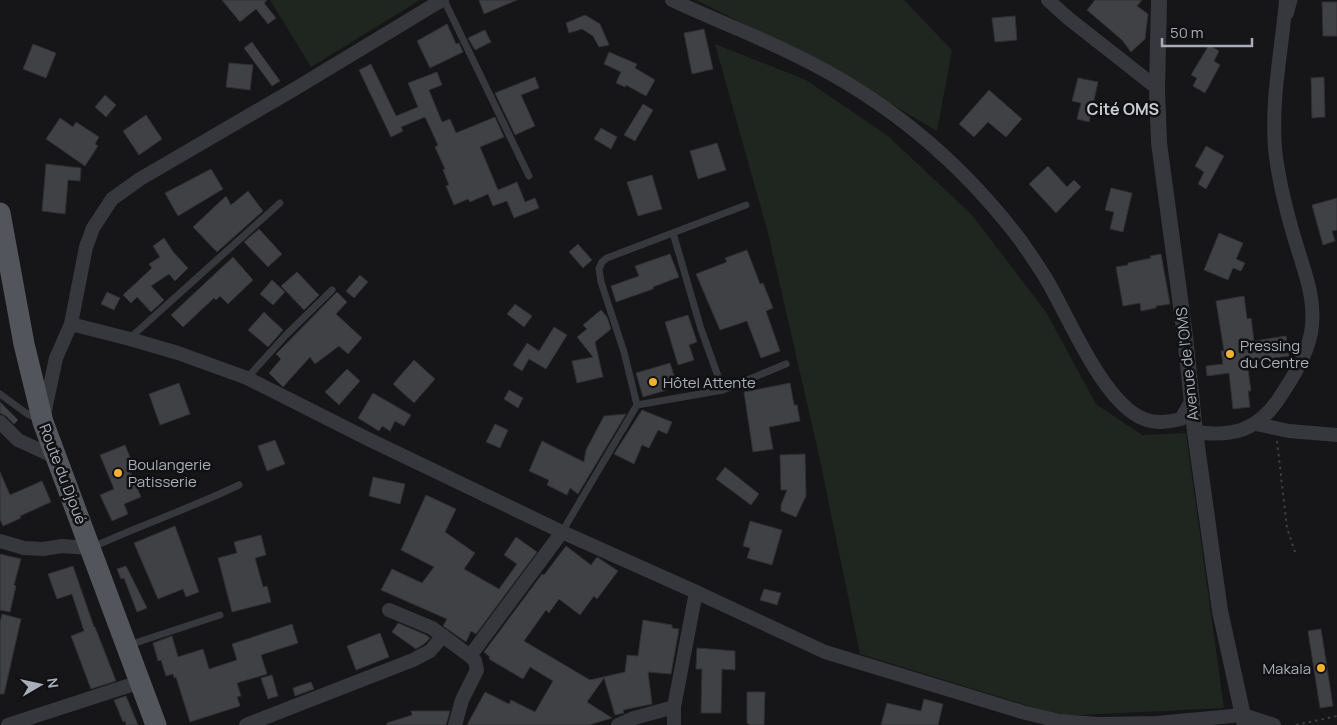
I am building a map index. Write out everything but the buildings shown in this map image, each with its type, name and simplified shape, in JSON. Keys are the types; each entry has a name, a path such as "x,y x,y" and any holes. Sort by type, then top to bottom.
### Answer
{"main road":[{"name":"Route du Djoué","path":"0,214 24,344 43,422 156,725"}],"street":[{"path":"43,422 56,358 71,324 86,247 93,228 112,199 140,179 298,88 443,0"},
{"path":"672,0 799,57 843,80 873,98 901,119 956,167 1021,241 1048,282 1074,332 1104,381 1116,399 1129,410 1144,419 1162,423 1180,419 1192,400"},
{"path":"1048,0 1157,88"},
{"name":"Avenue de l'OMS","path":"1159,0 1157,88 1159,143 1185,336 1195,432 1220,611 1244,720"},
{"path":"1195,432 1214,435 1230,434 1245,430 1256,424 1277,402 1288,385 1304,358 1311,332 1312,305 1308,280 1279,182 1275,146 1274,100 1283,39 1286,0"},
{"path":"71,324 130,338 247,378 368,440 562,532 825,652 1022,712 1059,721 1098,724 1244,720 1274,725"},
{"path":"0,422 18,440 55,458"},
{"path":"1256,424 1276,429 1337,435"},
{"path":"470,656 562,532"},
{"path":"0,541 24,548 43,549 62,546 90,548"},
{"path":"674,725 674,707 696,592"},
{"path":"389,610 432,628 475,661 477,670 462,700 455,725"},
{"path":"246,725 413,660 430,651 443,636"},
{"path":"8,725 140,682"},
{"path":"618,725 634,718 674,707"}],"lane":[{"path":"443,0 529,176"},
{"path":"1283,39 1294,0"},
{"path":"130,338 280,203"},
{"path":"562,532 637,405 624,352 601,282 599,269 602,262 607,258 746,205"},
{"path":"673,233 701,329 723,390"},
{"path":"247,378 286,335 332,290"},
{"path":"637,405 723,390 786,364"},
{"path":"0,394 26,413 43,422"},
{"path":"90,548 142,525 197,505 239,485"},
{"path":"126,646 220,615"}],"path":[{"path":"1276,429 1287,528 1295,552"},
{"path":"1296,725 1337,716"}],"shaded area":[{"path":"270,0 420,0 311,67"},
{"path":"696,0 904,0 952,50 937,131 820,62"},
{"path":"715,44 806,80 888,136 972,215 1046,312 1096,404 1142,435 1186,433 1224,708 1061,716 860,654 818,451 768,233"}],"place":[{"name":"Pressing du Centre","path":"1230,354"},
{"name":"Hôtel Attente","path":"653,382"},
{"name":"Boulangerie Patisserie","path":"118,473"},
{"name":"Makala","path":"1321,668"}],"district":[{"name":"Cité OMS","path":"1123,109"}]}
